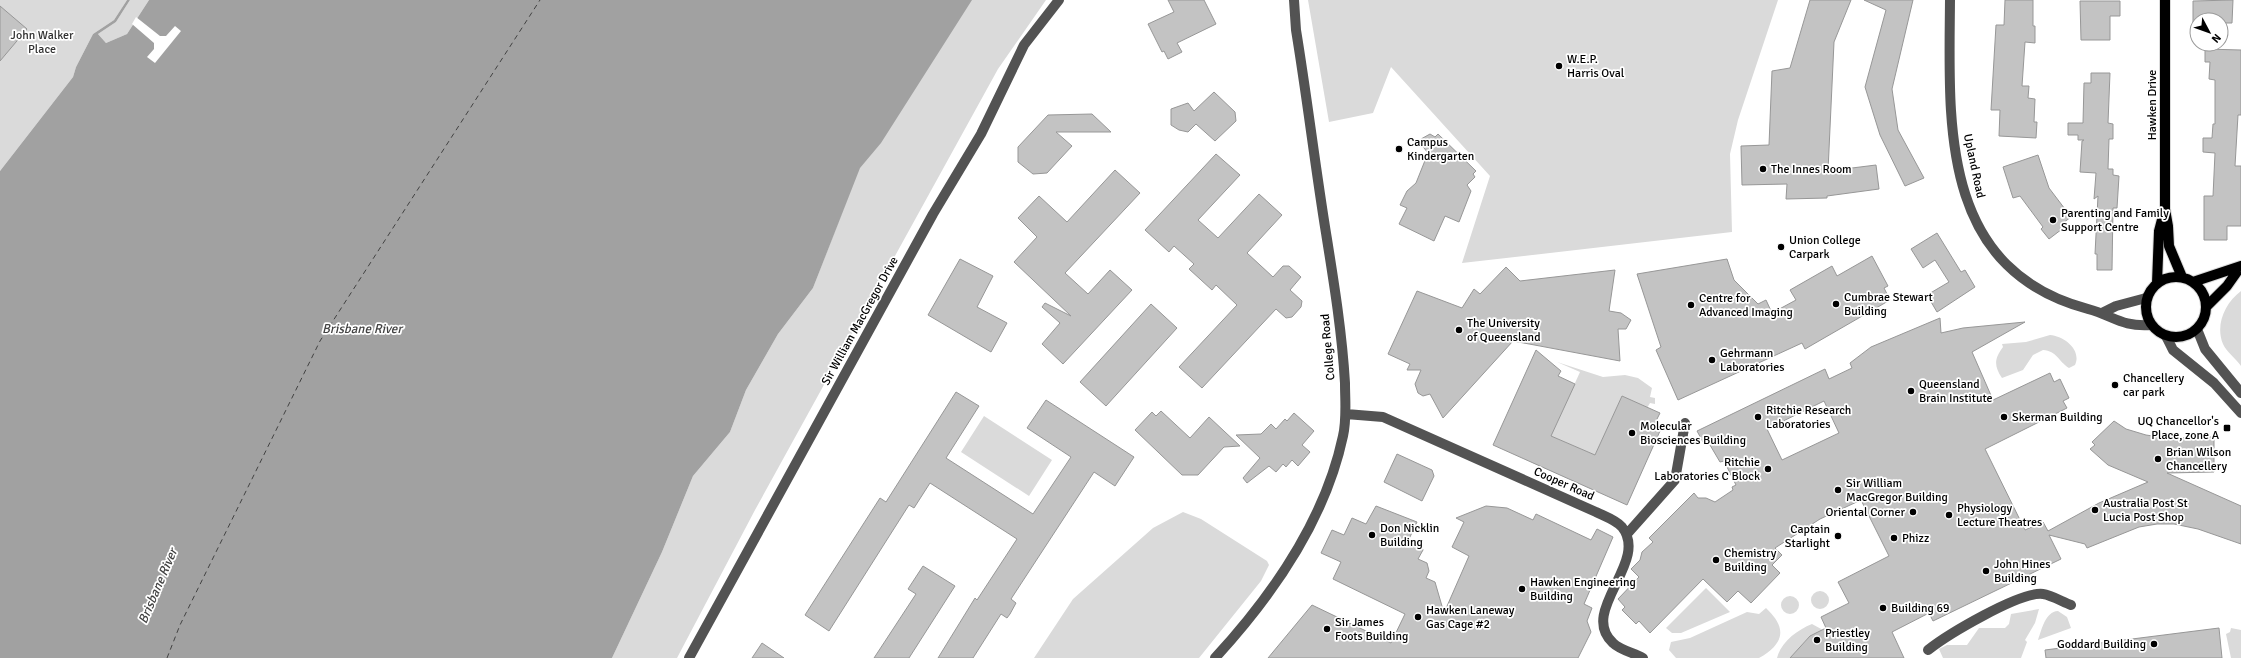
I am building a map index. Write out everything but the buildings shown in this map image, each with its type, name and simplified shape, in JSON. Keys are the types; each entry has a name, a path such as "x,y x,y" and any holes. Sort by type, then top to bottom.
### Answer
{"main road":[{"name":"Hawken Drive","path":"2165,0 2165,209 2169,246 2182,277"},
{"name":"Hawken Drive","path":"2156,283 2159,231 2165,209"},
{"path":"2194,282 2241,266"},
{"path":"2206,307 2227,286 2241,266"},
{"path":"2182,277 2194,282 2205,298 2206,307 2202,323 2197,329 2182,337 2166,336 2151,325 2146,317 2146,298 2156,283 2169,278 2182,277"}],"street":[{"name":"Sir William MacGregor Drive","path":"689,658 933,214 981,134 1024,45 1059,0"},
{"name":"College Road","path":"1216,658 1248,623 1294,555 1320,504 1336,468 1346,414 1343,348 1296,30 1294,0"},
{"name":"Upland Road","path":"1950,0 1952,126 1957,162 1966,199 1980,232 2004,262 2016,274 2050,296 2068,304 2102,313 2120,322 2137,326 2151,325"},
{"path":"2102,313 2116,306 2146,298"},
{"path":"2197,329 2205,349 2241,393"},
{"path":"2166,336 2174,350 2214,383 2241,413"},
{"name":"Cooper Road","path":"1346,414 1382,417 1596,512 1621,526 1627,534"},
{"path":"1643,658 1615,645 1610,640 1603,624 1606,607 1629,551 1627,534 1675,480 1685,423"},
{"path":"1928,650 1959,628 2023,597 2042,594 2071,606"}],"green space":[{"name":"John Walker Place","path":"0,0 127,0 114,20 93,34 76,67 73,77 0,171"},
{"path":"130,0 149,0 127,34 106,43 98,34 116,22"},
{"path":"955,0 1046,0 998,69 755,510 677,658 612,658 662,552 693,476 730,432 746,390 778,334 813,288 850,192 503,658"},
{"path":"1308,0 1778,0 1738,120 1730,154 1732,232 1462,263 1490,176 1391,67 1373,113 1329,122"},
{"path":"2241,291 2241,366 2224,347 2220,329 2226,308"},
{"path":"2050,335 2061,338 2074,349 2077,359 2075,365 2069,368 2054,354 2043,350 2033,355 2023,370 2002,378 1996,366 1996,362 2003,347 2002,344 2026,342"},
{"path":"1557,362 1603,377 1625,375 1638,378 1652,388 1650,397 1655,398 1655,404 1650,403 1647,408 1622,396 1595,455 1551,436 1580,372"},
{"path":"984,416 1052,460 1029,496 961,452"},
{"path":"1183,512 1201,519 1267,561 1269,565 1261,581 1199,658 1034,658 1073,599 1153,528"},
{"path":"1706,588 1730,612 1681,633 1672,633 1666,628"},
{"path":"1820,591 1826,594 1829,600 1826,606 1820,609 1814,606 1811,600 1814,594"},
{"path":"1790,596 1796,599 1799,605 1796,611 1790,614 1784,611 1781,605 1784,599"},
{"path":"1766,608 1777,622 1780,629 1780,635 1774,647 1759,658 1676,658 1669,650 1671,642 1690,638 1747,612 1759,614"},
{"path":"2039,609 2035,623 2025,640 2027,642 2021,658 1943,658 1939,649 1947,645 1967,645 1979,628 2005,628 2009,624 2011,614"},
{"path":"2058,611 2067,617 2071,628 2038,640 2047,618 2050,614"},
{"path":"1812,624 1823,630 1810,636 1790,658 1777,658 1782,647 1790,637"},
{"path":"2231,628 2241,630 2241,658 2231,658 2226,634 2230,632"}],"water":[{"name":"Brisbane River","path":"127,0 130,0 116,22 98,34 106,43 127,34 149,0 972,0 881,143 860,168 813,288 778,334 746,390 730,432 693,476 662,552 612,658 0,658 0,171 73,77 76,67 93,34 114,20"}],"pier":[{"path":"136,17 160,36 166,36 175,26 181,31 155,63 147,57 154,49 154,43 132,24"}],"ferry route":[{"path":"167,658 180,625 320,341 540,0"}],"place":[{"name":"W.E.P. Harris Oval","path":"1559,66"},
{"name":"Campus Kindergarten","path":"1399,149"},
{"name":"The Innes Room","path":"1763,169"},
{"name":"Parenting and Family Support Centre","path":"2053,220"},
{"name":"Union College Carpark","path":"1781,247"},
{"name":"Cumbrae Stewart Building","path":"1836,304"},
{"name":"Centre for Advanced Imaging","path":"1691,305"},
{"name":"The University of Queensland","path":"1459,330"},
{"name":"Gehrmann Laboratories","path":"1712,360"},
{"name":"Chancellery car park","path":"2115,385"},
{"name":"Queensland Brain Institute","path":"1911,391"},
{"name":"Ritchie Research Laboratories","path":"1758,417"},
{"name":"Skerman Building","path":"2004,417"},
{"name":"UQ Chancellor's Place, zone A","path":"2227,428"},
{"name":"Molecular Biosciences Building","path":"1632,433"},
{"name":"Brian Wilson Chancellery","path":"2158,459"},
{"name":"Ritchie Laboratories C Block","path":"1768,469"},
{"name":"Sir William MacGregor Building","path":"1838,490"},
{"name":"Australia Post St Lucia Post Shop","path":"2095,510"},
{"name":"Oriental Corner","path":"1913,512"},
{"name":"Physiology Lecture Theatres","path":"1949,515"},
{"name":"Don Nicklin Building","path":"1372,535"},
{"name":"Captain Starlight","path":"1838,536"},
{"name":"Phizz","path":"1894,538"},
{"name":"Chemistry Building","path":"1716,560"},
{"name":"John Hines Building","path":"1986,571"},
{"name":"Hawken Engineering Building","path":"1522,589"},
{"name":"Building 69","path":"1883,608"},
{"name":"Hawken Laneway Gas Cage #2","path":"1418,617"},
{"name":"Sir James Foots Building","path":"1327,629"},
{"name":"Priestley Building","path":"1817,640"},
{"name":"Goddard Building","path":"2154,644"}]}
